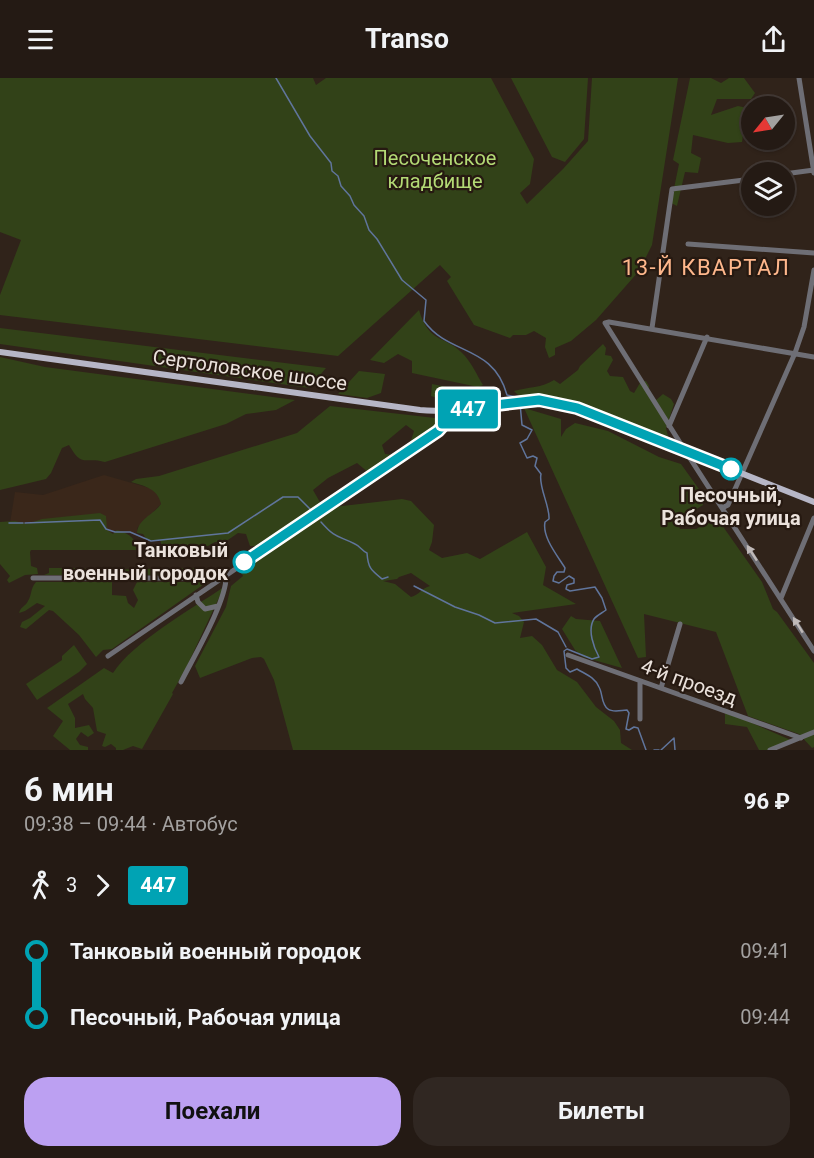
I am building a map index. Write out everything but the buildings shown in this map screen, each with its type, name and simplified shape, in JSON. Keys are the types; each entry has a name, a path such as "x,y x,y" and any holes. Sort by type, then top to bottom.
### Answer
{"main road":[{"name":"Сертоловское шоссе","path":"0,352 428,411 526,401 551,402 577,408 814,502"}],"street":[{"path":"795,173 814,171 799,78"},
{"path":"651,328 672,189 741,180"},
{"path":"688,244 814,254"},
{"path":"722,508 728,505 795,353 804,327 814,270"},
{"path":"814,357 707,337 605,323 814,651"},
{"path":"669,426 707,337"},
{"path":"108,656 438,431 448,420 452,410"},
{"path":"781,598 814,518"},
{"path":"33,578 224,576"},
{"path":"181,682 218,606 226,583 224,576"},
{"path":"196,595 198,602 205,609 218,606"},
{"path":"661,688 680,624"},
{"name":"4-й проезд","path":"568,655 801,738"},
{"path":"640,681 640,720"},
{"path":"770,750 814,732"}],"shaded area":[{"path":"104,475 153,489 160,498 161,504 137,528 137,533 10,523 15,492 43,495"}],"green space":[{"name":"Песоченское кладбище","path":"0,78 313,78 316,85 326,78 491,78 534,159 530,184 520,193 527,204 588,141 592,78 678,78 652,245 639,271 596,320 571,341 555,348 555,355 549,358 545,347 546,338 534,331 526,335 513,335 510,338 474,325 447,281 451,277 440,265 338,356 0,315 0,295 21,240 0,232"},
{"path":"511,78 588,78 584,139 565,162 552,157"},
{"path":"690,78 711,78 721,83 729,78 744,78 755,93 753,96 741,96 741,99 717,99 711,115 741,107 741,142 728,143 693,135 691,153 701,158 698,173 685,172 677,206 671,203 679,164 673,160"},
{"path":"419,310 428,329 465,356 483,385 478,387 412,373 412,361 398,354 384,363 370,360"},
{"path":"0,328 326,368 309,388 0,344"},
{"path":"603,344 606,348 605,355 611,356 613,360 607,371 610,376 623,377 630,391 634,393 640,383 646,381 649,386 648,396 655,401 663,394 671,399 674,404 666,428 669,440 580,407 549,399 521,396 514,391 540,386 554,380 560,384 578,370"},
{"path":"0,357 45,367 295,400 276,410 246,414 226,424 105,462 81,459 69,445 62,448 46,479 0,490"},
{"path":"359,371 385,374 381,393 367,398 338,394"},
{"path":"432,384 486,395 492,399 456,404 431,396"},
{"path":"330,406 435,418 438,422 435,428 409,447 414,431 406,425 382,445 385,454 395,455 369,473 357,463 328,478 313,490 321,504 255,546 250,546 246,534 238,533 225,542 215,542 208,546 191,545 184,548 163,549 160,540 147,540 143,534 137,533 140,524 161,504 154,492 131,482 136,479 159,476 297,433"},
{"path":"524,408 561,419 561,437 566,429 575,423 608,431 659,457 681,464 701,492 703,505 676,520 680,529 696,529 717,518 762,582 773,609 814,663 814,747 812,748 799,734 748,716 716,632 644,614 646,657 638,658"},
{"path":"402,499 411,501 434,525 429,550 442,558 467,553 480,559 527,532 546,567 543,585 576,604 512,613 524,622 520,638 532,636 542,645 557,670 577,682 596,707 614,721 620,730 621,743 632,750 293,750 274,680 264,659 252,658 200,678 195,666 226,607 231,586 243,576 241,572 272,545 334,507","holes":["411,573 430,586 411,597 395,584 383,581 397,579"]},
{"path":"100,513 106,516 107,530 113,534 117,530 128,535 135,542 136,550 31,550 31,566 37,568 38,574 25,575 9,583 7,580 10,576 0,564 0,522 15,521 27,524 42,519"},
{"path":"49,568 94,570 194,568 202,572 201,575 44,575 49,573"},
{"path":"36,582 112,582 112,595 126,596 128,603 134,608 138,600 133,590 137,582 207,582 112,649 103,650 96,657 79,635 53,611 49,610 26,629 20,627 22,622 45,606 37,603 19,613 27,603"},
{"path":"224,587 173,694 142,749 133,746 116,750 111,744 102,746 106,734 97,731 93,708 83,694 68,704 75,718 75,728 89,725 94,733 88,737 81,732 76,739 80,745 88,747 88,750 70,750 53,736 63,721 47,708 104,668 113,673 134,649"},
{"path":"571,616 576,619 600,621 622,668 583,657 575,650 562,629"},
{"path":"74,645 87,664 79,672 37,700 26,684 62,660 62,656"},
{"path":"725,713 793,741 770,750 759,750 747,727 725,724"}],"waterway":[{"path":"276,78 310,136 331,163 332,171 338,176 341,186 364,216 369,230 402,280 426,300 424,321 434,332 481,358 492,367 507,395 518,399"},
{"path":"520,403 522,425 532,430 527,439 520,443 527,458 533,456 537,458 535,466 541,474 541,484 549,514 549,519 545,522 546,534 565,568 564,572 557,572 553,581 559,583 569,576 574,579 574,583 567,585 566,589 570,591 595,587 606,610 594,619 591,628 593,644 599,657 592,659 567,649 564,651 566,668 570,672 577,669 590,676 597,684 608,709 627,710 629,713 626,729 638,728 646,750"},
{"path":"25,523 100,520 106,529 115,532 130,532 151,541 228,533 283,497 298,497 310,509"},
{"path":"321,522 334,534 357,545 367,553 369,565 378,576 382,579 388,577"},
{"path":"9,523 23,523"},
{"path":"414,586 455,607 495,623 536,619 558,632 566,647"},
{"path":"661,750 674,738 675,750"},
{"path":"654,750 659,750"}],"bus line":[{"name":"447","path":"244,562 438,431 448,420 452,410 526,401 551,402 577,408 731,469"}],"place":[{"name":"Песочный, Рабочая улица","path":"731,469"},
{"name":"Танковый военный городок","path":"244,562"}],"district":[{"name":"13-Й КВАРТАЛ","path":"706,267"}]}
